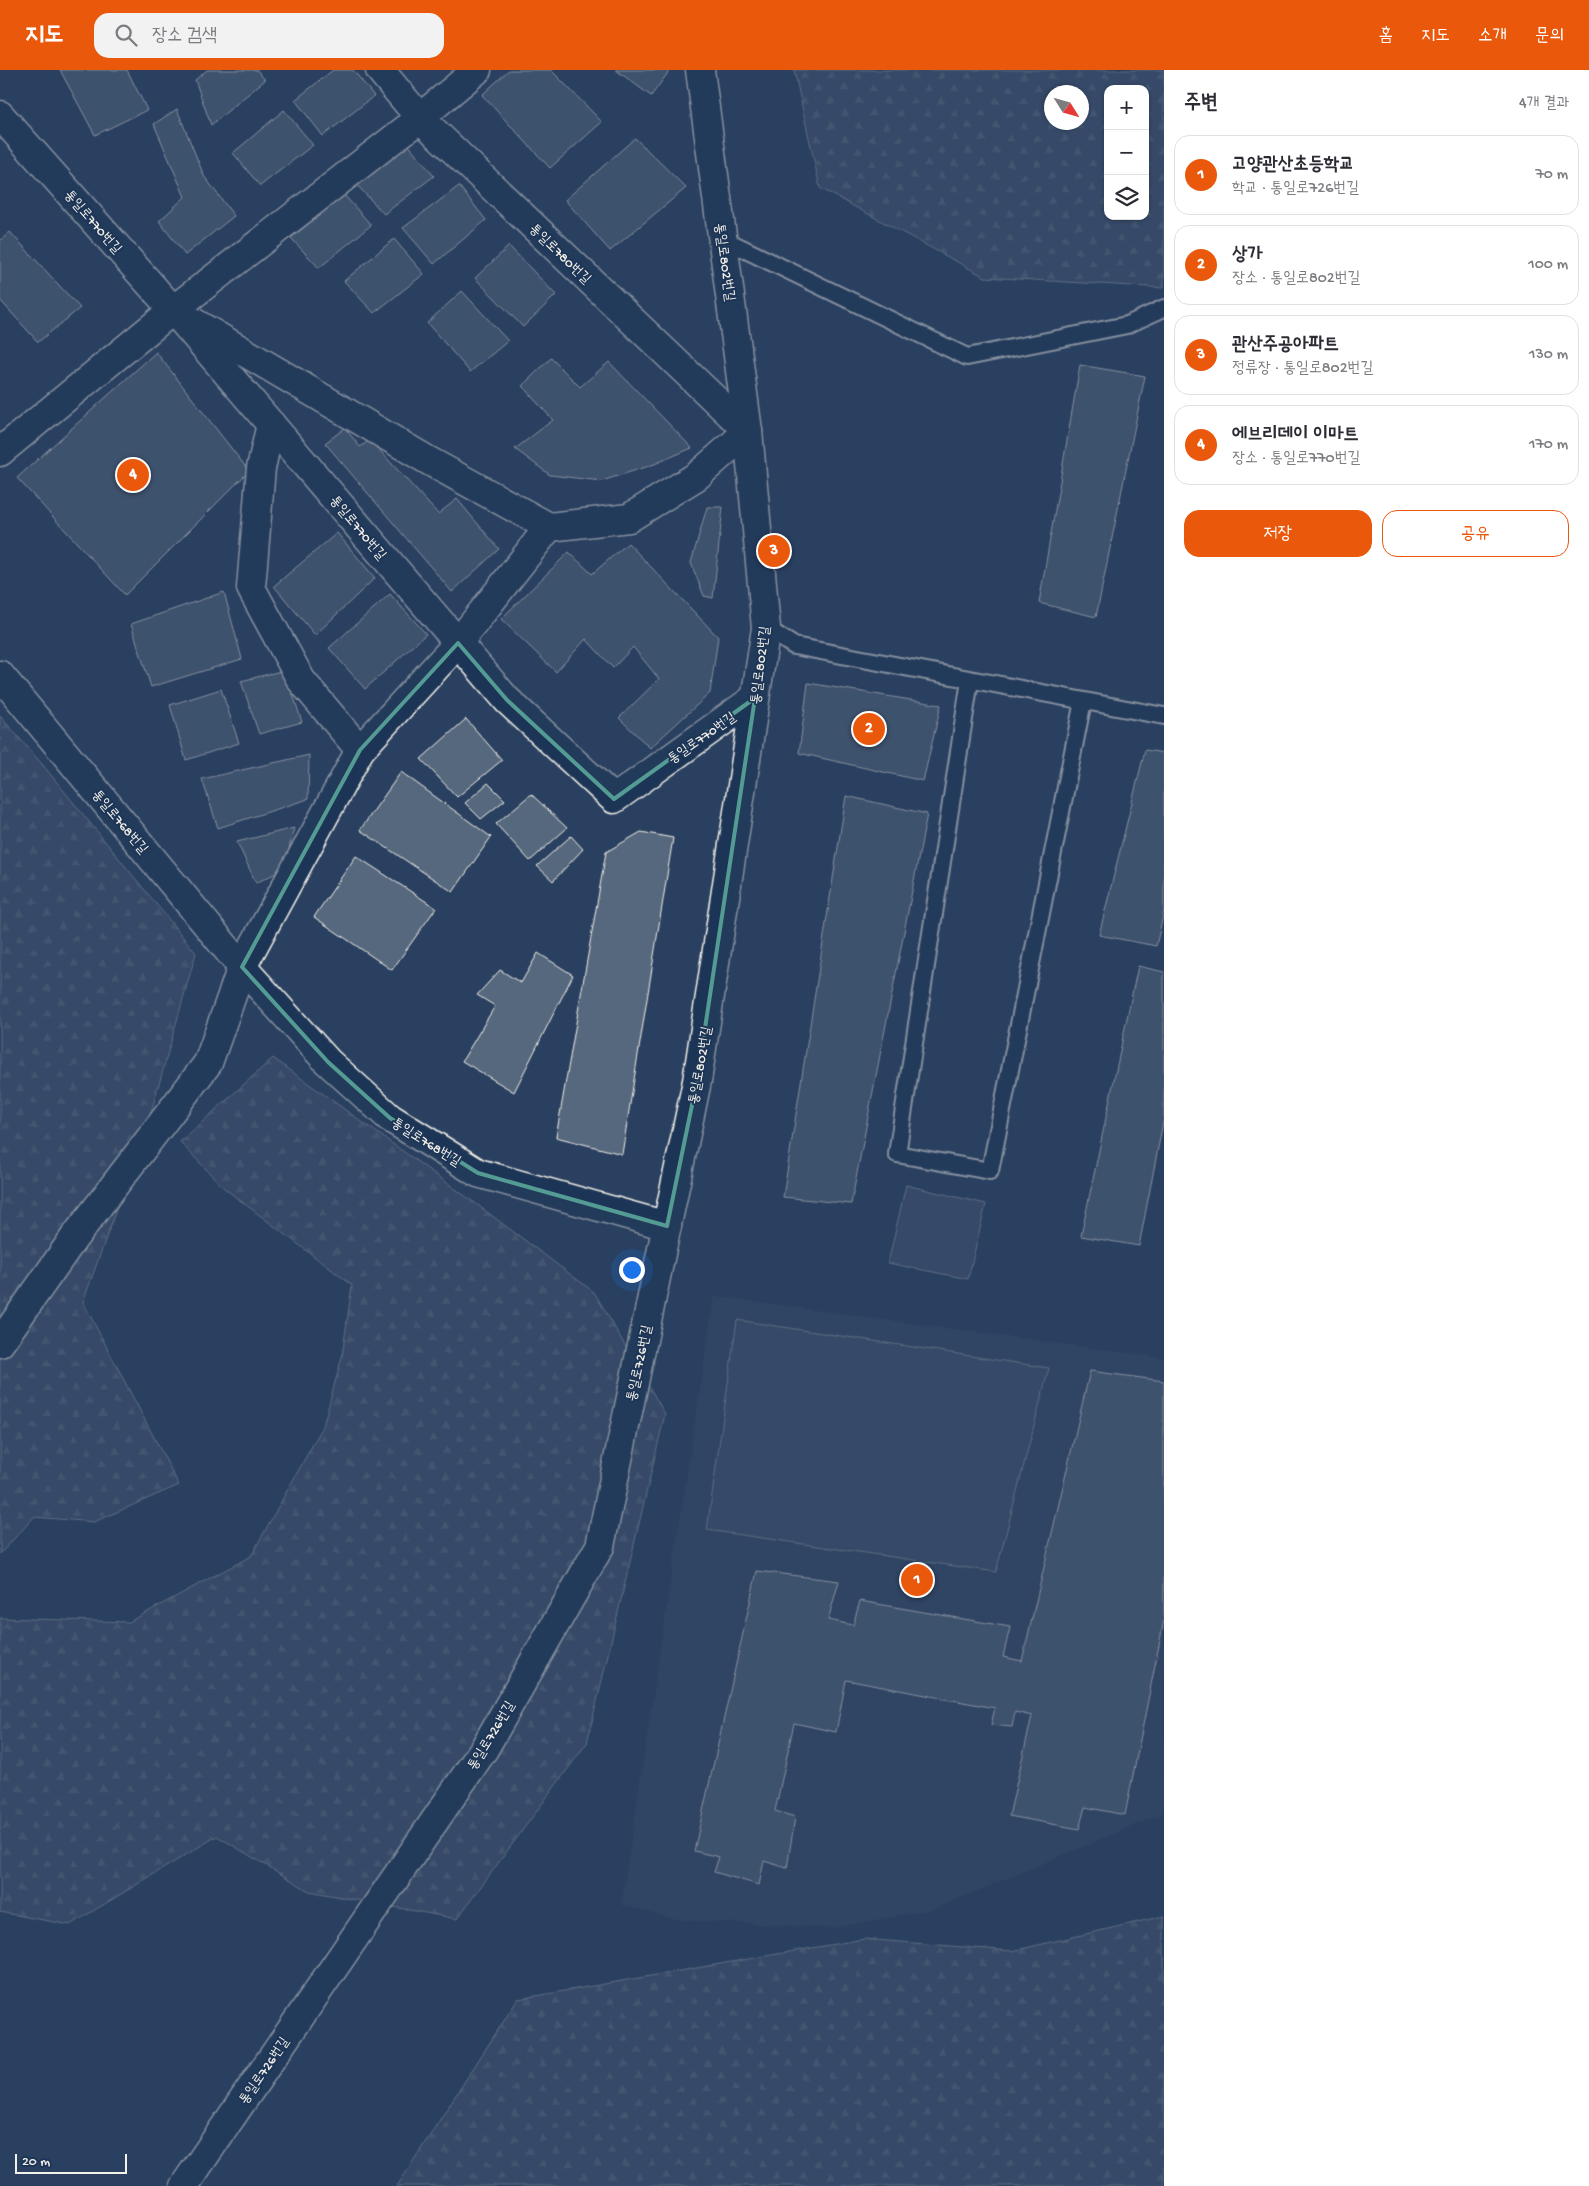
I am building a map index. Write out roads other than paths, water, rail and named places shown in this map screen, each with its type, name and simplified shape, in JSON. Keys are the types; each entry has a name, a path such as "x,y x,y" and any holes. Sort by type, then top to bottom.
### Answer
{"street":[{"name":"통일로780번길","path":"380,70 420,118 748,431"},
{"path":"0,452 173,310 420,118 477,70"},
{"name":"통일로802번길","path":"667,1226 697,1081 766,628 748,431 700,70"},
{"name":"통일로770번길","path":"0,115 173,310 507,700 614,799 755,698"},
{"path":"173,310 429,461 549,527 630,518 697,476 748,431"},
{"path":"271,424 261,468 251,588 301,680 360,750"},
{"path":"0,1343 74,1238 208,1063 242,967 360,750 458,643 549,527"},
{"name":"통일로768번길","path":"0,675 242,967 328,1062 390,1118 478,1173 667,1226"},
{"name":"통일로726번길","path":"184,2186 484,1749 600,1546 667,1226"}],"lane":[{"path":"723,239 967,357 1127,325 1164,308"},
{"path":"766,628 794,646 1164,716"},
{"path":"970,680 897,1154 990,1171 1083,701"}],"place":[{"name":"에브리데이 이마트","path":"133,475"},
{"name":"관산주공아파트","path":"774,551"},
{"name":"상가","path":"869,729"},
{"name":"고양관산초등학교","path":"917,1580"}]}
